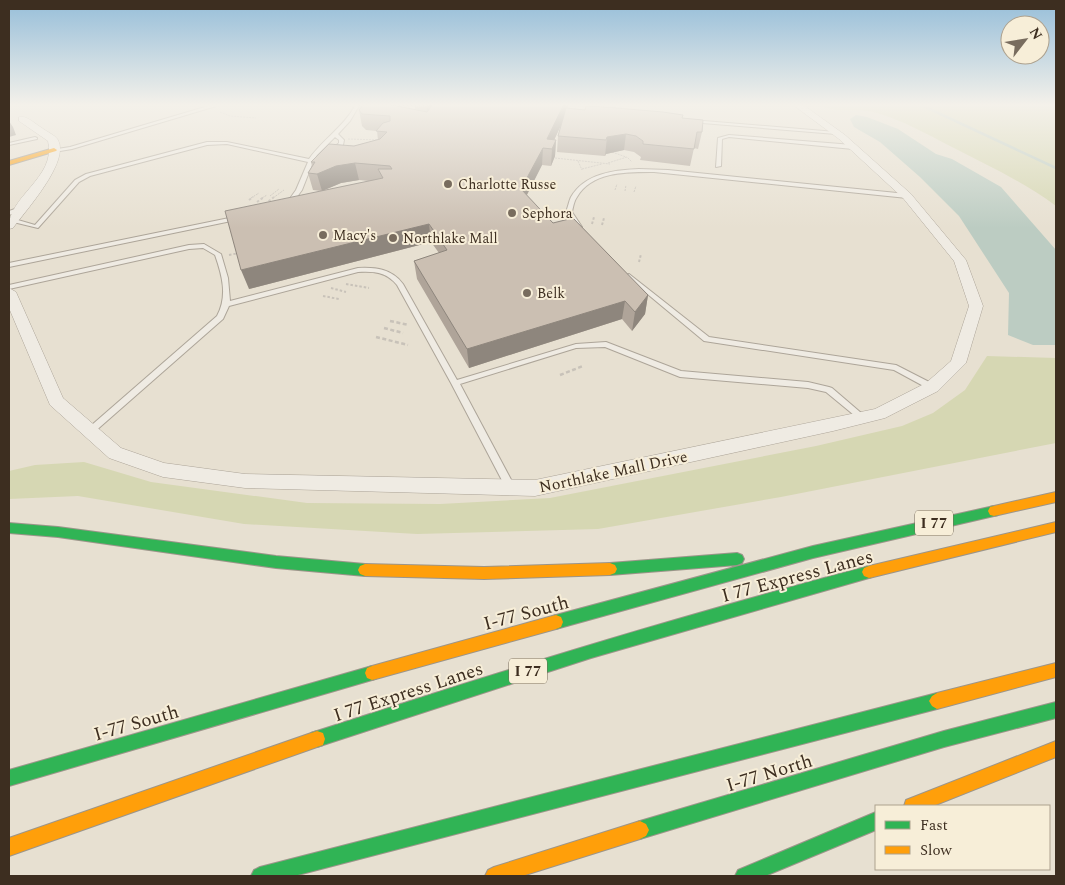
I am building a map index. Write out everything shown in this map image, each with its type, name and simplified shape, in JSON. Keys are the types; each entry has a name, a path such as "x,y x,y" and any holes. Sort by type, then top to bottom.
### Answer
{"main road":[{"path":"12,160 34,151 54,150"},
{"path":"12,160 45,159 49,163 48,172"},
{"name":"I-77 South","path":"9,778 424,658 813,552 1056,497"},
{"name":"I 77 Express Lanes","path":"9,846 287,749 583,654 814,588 1056,527"},
{"path":"9,528 50,531 285,563 409,572 516,573 606,570 813,552"},
{"path":"260,876 1056,670"},
{"name":"I-77 North","path":"494,876 766,791 944,739 1056,710"},
{"path":"915,805 1056,749"},
{"path":"744,876 875,821"}],"street":[{"path":"42,145 54,150"},
{"path":"12,217 48,172 54,162 56,145"},
{"name":"Northlake Mall Drive","path":"9,292 56,401 114,454 135,462 163,470 260,482 535,488 879,414 932,387 958,363 976,306 960,260 907,196 850,145"},
{"path":"9,325 26,333"}],"lane":[{"path":"54,150 79,145"},
{"path":"12,217 36,227 77,181 88,175 202,145"},
{"path":"238,145 311,161 338,148 339,145"},
{"path":"296,198 311,161 325,145"},
{"path":"718,166 719,145"},
{"path":"825,145 853,148"},
{"path":"582,230 573,221 570,212 571,202 578,190 602,176 619,172 654,170 907,196"},
{"path":"282,208 296,198 303,197"},
{"path":"9,265 246,216"},
{"path":"9,287 189,247 204,246 218,254 226,286 228,304 220,318 89,432"},
{"path":"228,304 358,270 375,269 395,277 510,488"},
{"path":"622,270 673,314 707,339 896,368 932,387"},
{"path":"455,384 576,346 606,344 680,374 808,385 829,390 863,418"}],"path":[{"path":"612,152 627,158 636,165"},
{"path":"554,158 619,165"},
{"path":"578,161 583,170 627,158"},
{"path":"614,190 616,184"},
{"path":"625,191 626,185"},
{"path":"634,192 636,186"},
{"path":"257,202 279,189"},
{"path":"265,204 284,190"},
{"path":"249,200 259,193"},
{"path":"592,224 594,217"},
{"path":"602,225 604,218"},
{"path":"229,255 240,253"},
{"path":"639,262 641,254"},
{"path":"345,283 369,288"},
{"path":"331,288 346,292"},
{"path":"323,296 339,299"},
{"path":"390,321 409,325"},
{"path":"384,328 403,333"},
{"path":"376,337 408,345"},
{"path":"560,374 583,366"}],"green space":[{"path":"949,145 1056,145 1056,206 1004,174"},
{"path":"987,356 1056,358 1056,443 781,497 598,529 417,534 244,524 78,496 9,499 9,471 35,465 84,462 151,482 307,503 440,504 550,498 816,446 902,426 933,413 965,390"}],"shaded area":[{"path":"884,145 923,145 936,154 952,159 1001,187 1056,250 1056,345 1033,345 1008,335 1009,293 959,216 920,177"}],"building":[{"name":"Northlake Mall","path":"328,145 554,145 552,149 543,148 521,189 553,223 573,218 648,295 635,312 625,301 467,349 414,261 447,250 429,224 241,270 225,211 383,178 378,169 392,169 390,166 355,163 336,166 317,174 308,173 315,162 311,162"},
{"path":"656,145 695,145 694,149"}],"waterway":[{"path":"1007,145 1056,168"}],"traffic: fast":[{"path":"556,622 813,552 994,511"},
{"path":"9,528 58,532 276,562 365,570"},
{"path":"610,569 737,559"},
{"path":"317,739 591,651 869,572"},
{"path":"9,778 372,673"},
{"path":"260,876 937,701"},
{"path":"640,830 944,739 1056,710"},
{"path":"744,876 875,821"}],"traffic: slow":[{"path":"9,163 54,150"},
{"path":"994,511 1056,497"},
{"path":"869,572 1056,527"},
{"path":"365,570 484,573 610,569"},
{"path":"372,673 556,622"},
{"path":"937,701 1056,670"},
{"path":"9,847 317,739"},
{"path":"915,805 1056,749"},
{"path":"494,876 640,830"}],"place":[{"name":"Charlotte Russe","path":"448,184"},
{"name":"Sephora","path":"512,213"},
{"name":"Macy's","path":"323,235"},
{"name":"Northlake Mall","path":"393,238"},
{"name":"Belk","path":"527,293"}]}
